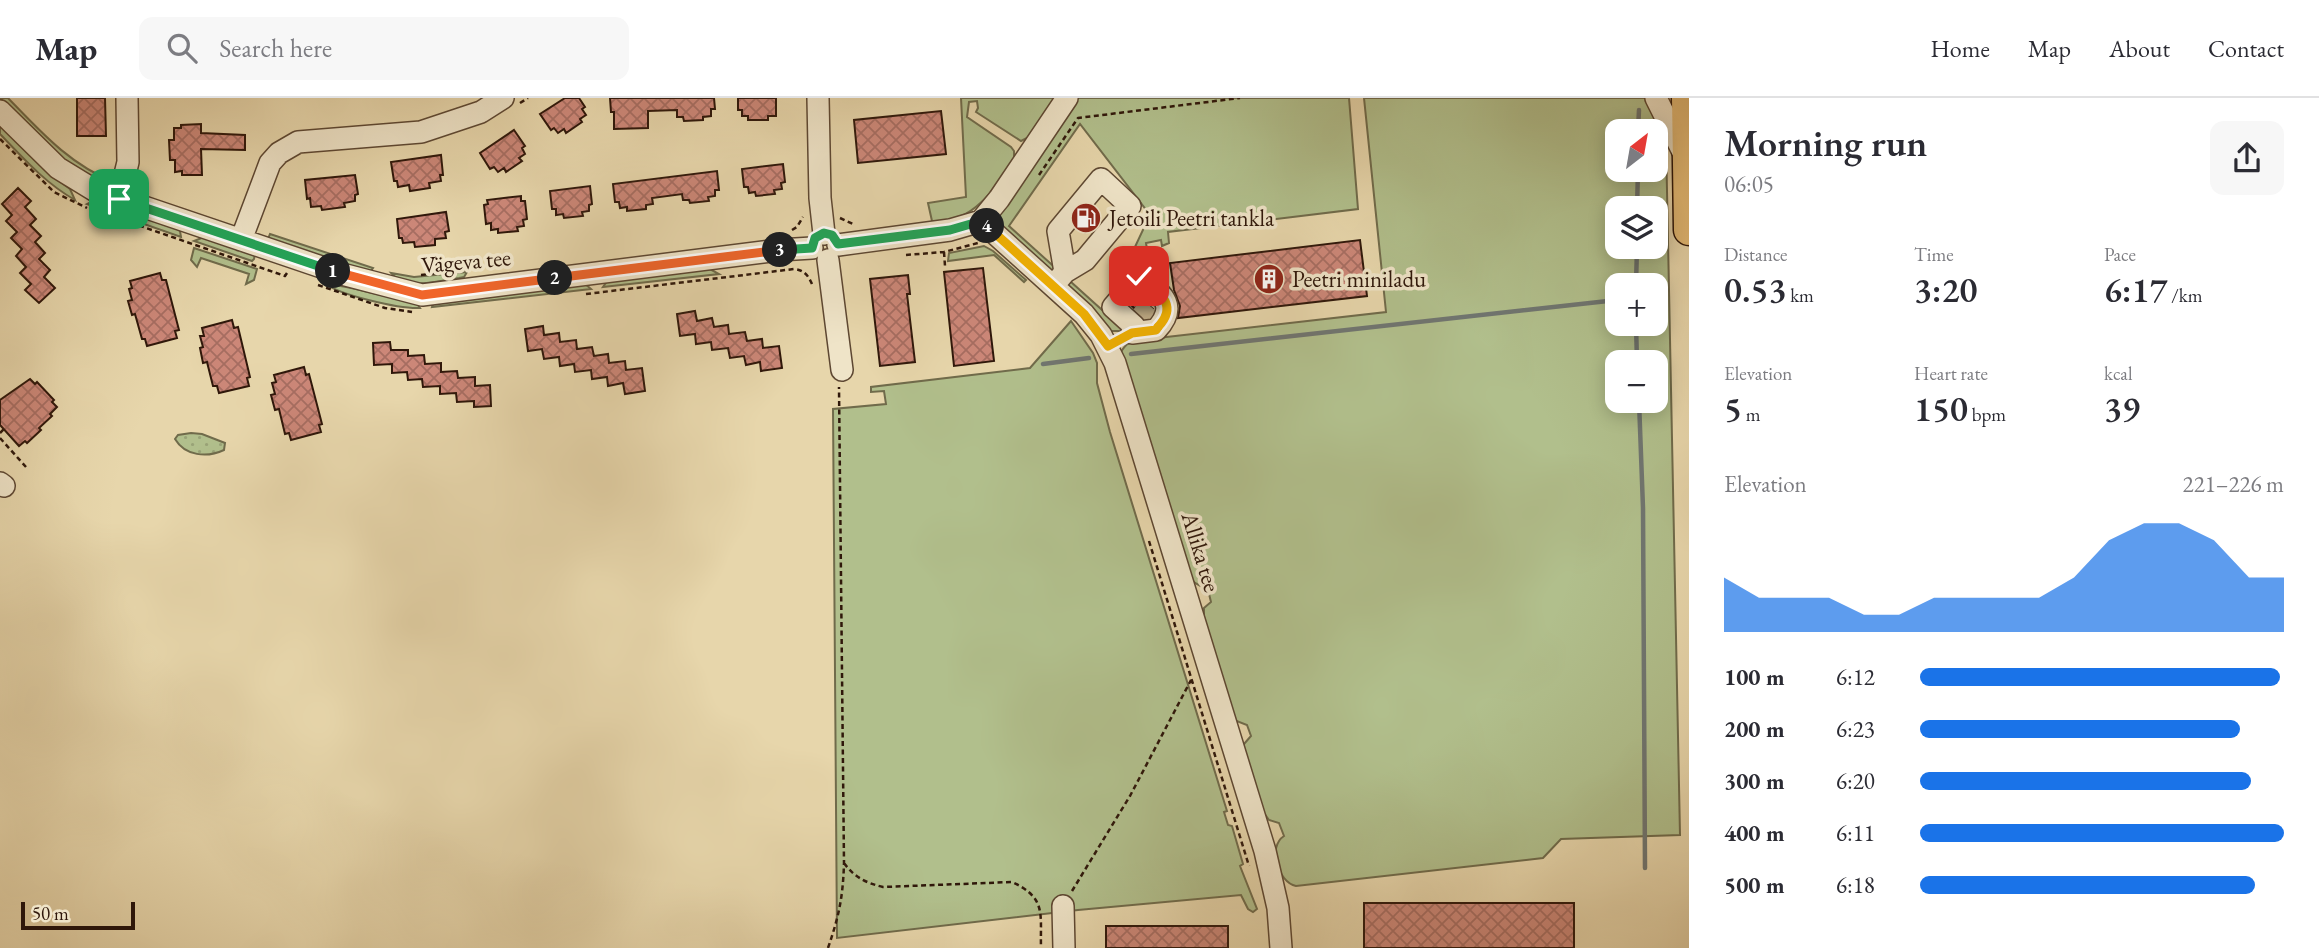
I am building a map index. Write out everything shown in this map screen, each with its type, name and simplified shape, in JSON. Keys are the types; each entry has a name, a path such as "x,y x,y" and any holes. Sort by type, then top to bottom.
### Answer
{"highway":[{"path":"1687,98 1689,230"}],"street":[{"path":"117,208 128,162 127,98"},
{"path":"241,240 270,163 287,147 298,142 421,132 481,112 503,98"},
{"path":"818,98 820,198 842,370"},
{"path":"988,228 999,199 1067,98"},
{"path":"1656,98 1688,162"},
{"name":"Vägeva tee","path":"0,111 58,169 94,190 117,208 147,208 351,276 422,295 779,250 988,228"},
{"name":"Allika tee","path":"988,228 1059,279 1108,346 1115,363 1197,598 1269,833 1281,948"},
{"path":"1108,346 1137,307 1178,327"},
{"path":"1063,906 1064,948"}],"path":[{"path":"1039,175 1078,118 1240,98"},
{"path":"0,139 54,192 91,209"},
{"path":"820,198 835,199 837,212 843,220 852,224 872,225 873,240"},
{"path":"117,208 285,276 287,272 294,275"},
{"path":"787,233 797,227 804,215"},
{"path":"900,256 944,252 986,243 988,228"},
{"path":"944,252 945,266"},
{"path":"409,276 478,268"},
{"path":"583,294 794,269 807,274 819,296 832,295"},
{"path":"315,282 321,288 385,308 413,313"},
{"path":"828,948 840,915 844,863 838,437 838,391 842,370"},
{"path":"0,433 4,429"},
{"path":"0,438 26,467"},
{"path":"1149,541 1250,871"},
{"path":"1063,906 1130,796 1192,680"},
{"path":"844,863 851,873 866,883 883,887 1012,882 1030,890 1037,900 1041,948"}],"green space":[{"path":"0,98 8,98 70,157 114,182 104,184 57,155"},
{"path":"961,98 1055,98 1029,137 1021,141 976,112 977,101 969,102 967,117 1011,147 1014,158 991,192 971,211 946,221 932,221 928,203 966,197"},
{"path":"1078,98 1349,98 1358,209 1168,232 1169,243 1162,246 1161,240 1146,243 1147,249 1134,249 1150,215 1080,124 1009,226 1122,328 1120,331 1111,331 1005,233 999,219 1000,211"},
{"path":"1364,98 1646,98 1656,119 1605,119 1605,182 1667,182 1667,196 1605,196 1605,259 1668,259 1668,240 1680,835 1561,839 1543,858 1296,886 1284,878 1277,864 1276,848 1284,836 1279,823 1269,820 1264,813 1244,749 1244,744 1251,736 1247,725 1234,720 1204,617 1204,608 1211,602 1208,590 1189,577 1121,352 1129,343 1386,312"},
{"path":"0,124 51,175 70,189 75,200 54,186 26,161 0,134"},
{"path":"93,201 176,228 181,237 87,204"},
{"path":"270,234 373,268 370,272 365,272 268,239"},
{"path":"204,237 255,254 254,259 252,261 194,241"},
{"path":"984,246 1026,280 1024,282 994,255 948,261 949,253"},
{"path":"194,248 257,269 254,280 246,284 249,274 201,258 197,267 191,260"},
{"path":"708,268 719,274 603,287 608,280"},
{"path":"467,272 464,277 423,283 405,282 391,273 414,277"},
{"path":"584,283 591,289 432,307 433,304"},
{"path":"326,284 416,302 420,308 370,300 344,293"},
{"path":"1071,321 1097,363 1097,383 1110,432 1227,811 1224,812 1228,825 1232,826 1243,864 1240,866 1257,909 1253,912 1248,909 1241,895 1078,910 837,938 833,409 886,404 884,391 871,392 871,387 1030,368"},
{"path":"202,434 225,443 224,450 204,455 184,449 175,439 178,435"}],"building":[{"path":"77,98 105,98 106,136 77,136"},
{"path":"565,98 579,98 585,107 582,109 586,115 580,119 582,122 566,133 564,129 558,133 554,128 551,130 540,114"},
{"path":"610,98 714,98 715,109 711,109 711,116 703,117 703,120 684,121 683,117 677,117 677,110 648,111 648,128 614,129 614,112 611,112"},
{"path":"738,98 776,98 776,116 768,116 768,120 748,120 748,116 742,116 742,110 738,110"},
{"path":"941,111 946,154 858,163 854,120"},
{"path":"201,124 201,133 245,135 245,150 201,149 202,175 182,175 182,171 175,172 175,160 170,160 169,140 174,140 174,128"},
{"path":"514,130 525,146 522,148 525,154 519,158 522,161 506,172 504,168 498,172 494,167 490,169 480,153"},
{"path":"441,155 441,181 429,183 430,188 410,191 409,185 398,187 397,181 394,181 391,162"},
{"path":"783,164 785,182 781,183 782,189 774,190 775,194 756,196 755,192 749,193 748,187 744,187 742,169"},
{"path":"717,171 719,190 715,190 715,196 708,197 709,201 690,203 689,200 683,200 682,194 652,198 653,204 646,205 646,209 627,211 627,207 620,208 619,202 615,202 613,184"},
{"path":"355,175 358,194 355,195 355,201 344,203 345,207 322,210 321,206 311,207 310,198 307,199 305,180"},
{"path":"590,186 592,204 589,205 589,211 582,212 583,216 564,218 563,214 556,215 556,209 552,209 550,191"},
{"path":"18,188 31,201 25,207 36,219 30,225 41,236 35,242 45,253 39,259 50,270 44,277 55,288 39,303 25,290 31,284 20,273 26,267 16,256 22,249 11,238 17,232 6,221 12,215 2,204"},
{"path":"521,196 521,201 525,201 527,219 523,220 524,226 517,227 518,231 498,233 498,229 491,230 491,223 486,224 484,205 488,204 487,200"},
{"path":"1092,210 1099,217 1085,232 1079,226"},
{"path":"446,212 449,231 445,232 446,238 435,239 435,245 415,247 414,242 403,243 402,238 399,238 397,219"},
{"name":"Peetri miniladu","path":"1360,240 1367,296 1178,318 1180,306 1174,290 1170,263"},
{"path":"983,268 994,361 954,366 944,272"},
{"path":"160,273 162,280 166,280 179,330 175,331 177,338 147,346 128,301 132,300 130,281"},
{"path":"908,275 910,294 907,294 915,362 880,366 870,279"},
{"path":"1139,297 1153,309 1149,318 1144,318 1131,305 1132,301"},
{"path":"695,311 697,321 712,318 714,327 728,325 729,334 745,332 747,341 762,339 763,348 779,346 782,368 761,371 760,362 746,365 744,356 730,358 728,348 712,350 711,342 696,344 695,334 680,336 677,314"},
{"path":"232,320 234,328 238,327 250,377 247,378 249,386 219,393 217,386 213,386 207,362 203,363 200,336 204,336 202,328"},
{"path":"543,326 544,335 559,333 560,342 576,340 577,349 592,347 594,356 608,354 609,363 625,361 626,370 642,368 645,391 625,394 623,383 608,386 607,377 592,379 591,370 575,372 574,364 560,366 559,357 544,359 542,349 528,351 525,329"},
{"path":"390,342 391,350 408,350 408,356 424,355 425,364 441,363 441,372 457,371 458,378 475,377 475,386 490,385 491,406 474,407 474,401 457,402 456,393 440,394 440,386 423,387 422,379 408,380 407,372 392,373 392,364 374,365 373,343"},
{"path":"304,367 306,375 309,374 322,424 319,425 321,432 291,440 289,433 285,434 279,409 275,410 271,395 275,394 272,383 276,382 274,375"},
{"path":"30,379 35,384 37,382 57,407 39,428 41,430 27,443 25,441 19,446 0,425 0,400"},
{"path":"1364,903 1574,903 1574,948 1364,948"},
{"path":"1106,926 1228,926 1228,948 1106,948"}],"waterway":[{"path":"1639,110 1639,119"},
{"path":"1637,196 1638,182"},
{"path":"1636,273 1637,259"},
{"path":"1131,354 1605,301"},
{"path":"1636,336 1637,350"},
{"path":"1043,364 1089,358"},
{"path":"1639,413 1643,508 1645,868"}],"tunnel":[{"path":"1140,318 1150,306"}],"place":[{"name":"Jetoili Peetri tankla","path":"1086,218"},
{"name":"Peetri miniladu","path":"1269,279"}],"route":[{"path":"119,199 342,274 422,295 812,248 815,238 824,233 832,235 838,244 950,230 981,221 1084,314 1108,346 1132,333 1156,330 1165,320 1167,309 1164,297 1139,276"}]}
